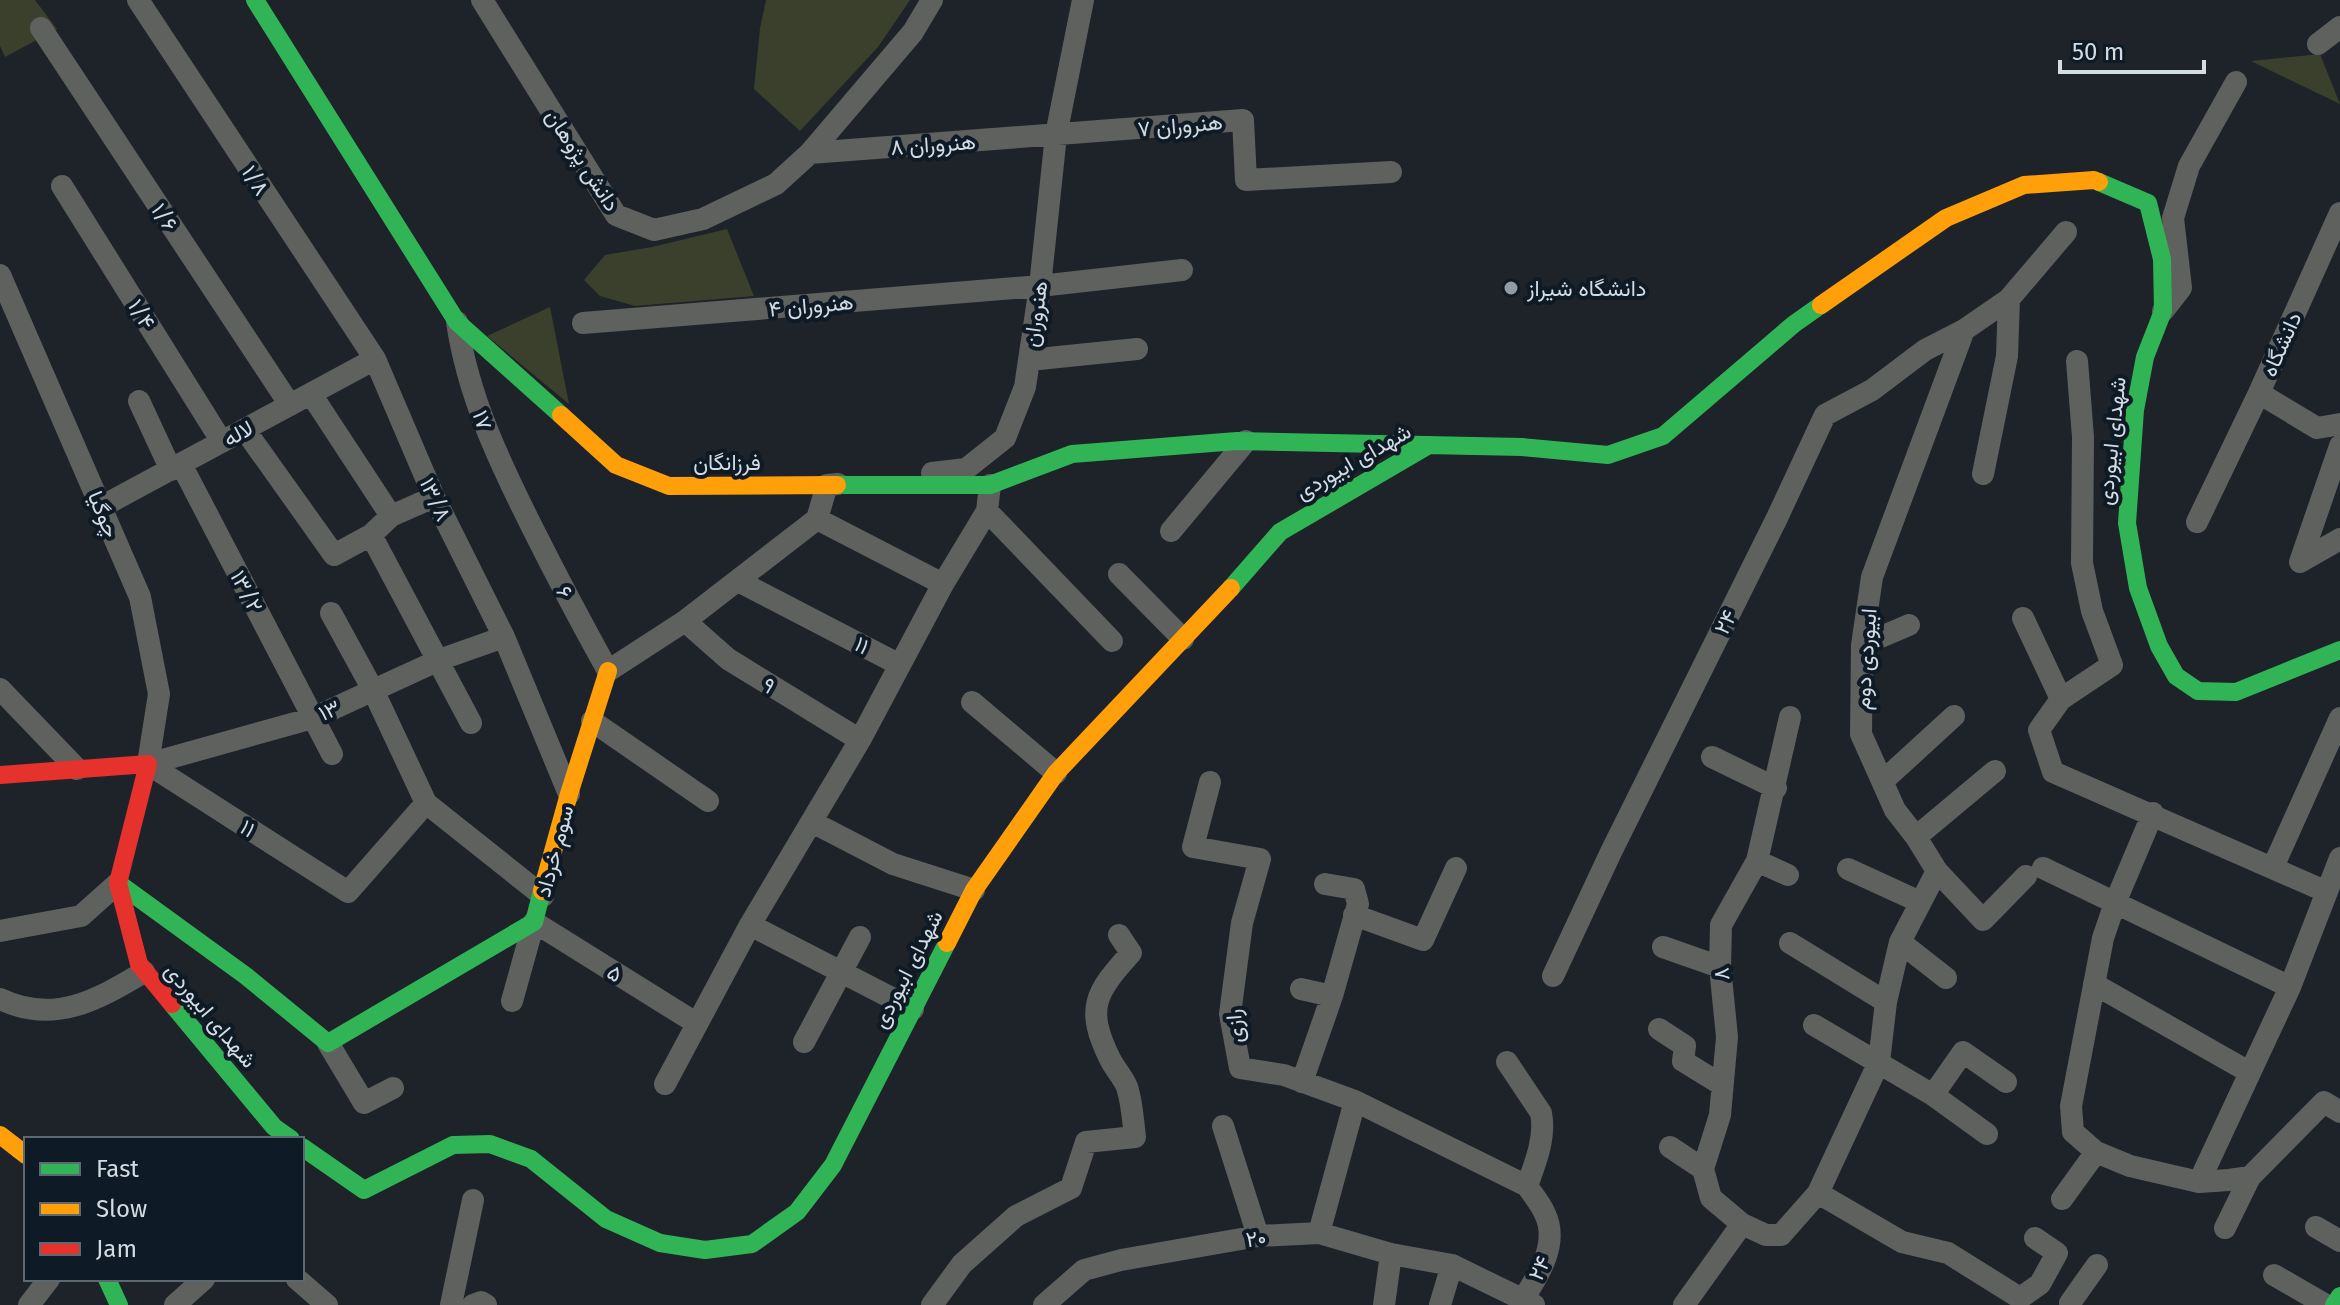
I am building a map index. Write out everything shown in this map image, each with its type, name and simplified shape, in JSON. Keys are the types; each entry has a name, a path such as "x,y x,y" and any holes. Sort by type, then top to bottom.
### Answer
{"street":[{"name":"۱/۸","path":"138,0 375,359"},
{"name":"فرزانگان","path":"255,0 457,322 616,465 669,486 990,485 1072,454 1246,441 1431,444"},
{"name":"دانش پژوهان","path":"482,0 616,215 654,230 703,219 776,184 810,153 913,32 932,0"},
{"name":"هنروران","path":"827,485 966,469 1005,438 1025,387 1040,286 1056,135 1083,0"},
{"path":"2318,44 2340,27"},
{"name":"۱/۶","path":"41,28 290,405"},
{"path":"2163,311 2181,288 2173,218 2189,166 2236,82"},
{"name":"هنروران ۷","path":"1056,135 1243,120 1246,180 1391,172"},
{"name":"هنروران ۸","path":"810,153 1056,135"},
{"name":"شهدای ابیوردی","path":"304,1148 364,1190 453,1145 490,1144 531,1159 606,1219 660,1243 705,1250 752,1244 797,1212 833,1165 974,890 1056,773 1280,532 1431,444 1522,447 1608,455 1663,436 1794,324 1865,274 1946,218 2024,185 2094,180 2148,203 2162,259 2163,311 2145,357 2135,410 2127,523 2138,588 2159,646 2176,676 2198,691 2236,692 2340,650"},
{"name":"۱/۴","path":"62,186 222,442"},
{"name":"دانشگاه","path":"2340,213 2259,393 2317,428 2340,424"},
{"path":"1964,330 2009,299 2066,232"},
{"name":"هنروران ۴","path":"583,323 1040,286 1182,270"},
{"name":"چوگیا","path":"0,275 140,597 159,694 148,764"},
{"path":"1983,474 2007,356 2009,299"},
{"name":"۱۷","path":"457,322 463,362 490,439 525,512"},
{"name":"ابیوردی دوم","path":"1937,871 1895,810 1861,734 1862,645 1872,577 1964,330"},
{"name":"۲۴","path":"1553,976 1825,415 1872,390 1925,350 1964,330"},
{"path":"1029,360 1137,349"},
{"name":"لاله","path":"101,507 375,359"},
{"name":"۱۳/۸","path":"375,359 434,497 504,637 569,794"},
{"path":"2077,361 2083,437 2082,563 2092,611 2112,665 2061,699 2039,730 2053,772 2153,813 2327,892"},
{"path":"2197,522 2259,393"},
{"path":"311,394 391,516"},
{"name":"۱۳/۲","path":"139,401 332,754"},
{"path":"245,430 334,555 371,535 391,516 434,497"},
{"path":"1171,531 1246,441"},
{"path":"2340,446 2300,562 2340,539"},
{"path":"608,671 685,621 817,519 827,485"},
{"path":"665,1084 750,925 860,740 943,584 987,511 990,485"},
{"path":"987,511 1112,641"},
{"name":"۶","path":"525,512 608,671"},
{"path":"817,519 943,584"},
{"path":"371,535 471,723"},
{"path":"1119,574 1183,639"},
{"name":"۱۱","path":"738,581 900,665"},
{"path":"331,613 373,690 426,803 543,896"},
{"path":"2023,618 2061,699"},
{"name":"۹","path":"685,621 728,659 860,740"},
{"path":"1862,645 1909,625"},
{"name":"۱۳","path":"148,764 313,718 439,660 504,637"},
{"name":"سوم خرداد","path":"328,1043 534,922 569,794 608,671"},
{"path":"0,689 77,769"},
{"path":"972,702 1056,773"},
{"path":"1883,781 1954,716"},
{"name":"۸","path":"1703,1169 1720,1115 1727,1037 1720,967 1721,925 1757,861 1790,717"},
{"path":"2273,867 2340,718"},
{"path":"592,721 708,801"},
{"path":"1712,757 1776,788"},
{"path":"0,775 148,764"},
{"name":"شهدای ابیوردی","path":"148,764 118,883 139,964 274,1127 288,1137"},
{"name":"۱۱","path":"148,764 348,892 426,803"},
{"path":"1916,837 1995,771"},
{"name":"رازی","path":"1210,782 1193,847 1260,859 1242,923 1230,1014 1240,1068 1284,1075 1355,1101 1527,1186"},
{"path":"2153,813 2103,938 2071,1106 2073,1132 2096,1152 2164,1176 2199,1182 2250,1177"},
{"path":"812,822 893,864 974,890"},
{"path":"2199,1182 2290,987 2340,858"},
{"path":"1757,861 1788,875"},
{"path":"1354,915 1423,940 1456,868"},
{"path":"1848,869 1920,902"},
{"path":"1670,1147 1703,1169 1711,1198 1742,1224 1766,1235 1781,1235 1818,1193 1879,1062 1886,1002 1900,942 1937,871 1983,920 2035,872 2115,903 2290,987"},
{"path":"0,931 81,916 118,883 246,976 328,1043 364,1103 393,1088"},
{"path":"1302,1082 1332,996 1358,904 1354,889 1325,884"},
{"path":"512,1001 534,922"},
{"name":"۵","path":"534,922 696,1023"},
{"path":"750,925 913,1009"},
{"path":"932,1305 962,1264 1016,1216 1071,1188 1086,1142 1135,1137 1127,1087 1111,1061 1098,1030 1095,1006 1108,978 1131,953 1119,935"},
{"path":"804,1042 860,937"},
{"path":"1900,942 1946,978"},
{"path":"1790,943 1886,1002"},
{"path":"1663,947 1720,967"},
{"path":"0,999 44,1012 74,1007 111,992 144,972"},
{"path":"2094,984 2249,1072"},
{"path":"1301,989 1332,996"},
{"path":"1814,1025 1933,1095 1987,1134"},
{"path":"1659,1029 1685,1046 1683,1061 1722,1085"},
{"path":"1933,1095 1963,1052 2006,1082"},
{"path":"1507,1062 1541,1113 1543,1121 1538,1153 1527,1186"},
{"path":"1319,1233 1355,1101"},
{"path":"2225,1228 2250,1177 2324,1102 2340,1112"},
{"path":"1223,1126 1258,1236"},
{"path":"0,1135 24,1153"},
{"path":"2062,1199 2096,1152"},
{"name":"۲۴","path":"1527,1186 1546,1215 1550,1244 1528,1302"},
{"path":"1818,1193 1902,1242 1948,1253 2020,1298 2040,1284 2057,1253 2035,1238"},
{"path":"451,1305 473,1200"},
{"path":"1684,1305 1742,1224"},
{"path":"2316,1227 2340,1241"},
{"name":"۲۰","path":"1044,1305 1084,1270 1121,1260 1258,1236 1319,1233 1391,1254"},
{"path":"1384,1305 1391,1254 1452,1265 1528,1302"},
{"path":"1440,1305 1452,1265"},
{"path":"2040,1284 2072,1304 2097,1265"},
{"path":"2274,1275 2326,1305"},
{"path":"29,1305 47,1281"},
{"path":"108,1281 119,1305"},
{"path":"175,1305 202,1281"},
{"path":"299,1281 327,1305"},
{"path":"2334,1305 2340,1296"},
{"path":"473,1305 481,1302 486,1305"}],"green space":[{"path":"0,0 35,0 57,29 5,57 0,46"},
{"path":"766,0 910,0 878,47 800,131 754,89"},
{"path":"2320,54 2340,104 2251,61"},
{"path":"727,229 754,296 635,306 600,296 584,280 605,255"},
{"path":"550,307 569,404 487,336"}],"traffic: fast":[{"path":"255,0 457,322 561,415"},
{"path":"2099,182 2148,203 2162,259 2163,311 2145,357 2135,410 2127,523 2138,588 2159,646 2176,676 2198,691 2236,692 2340,650"},
{"path":"837,485 990,485 1072,454 1237,441 1522,447 1608,455 1663,436 1794,324 1821,305"},
{"path":"1231,588 1280,532 1429,445"},
{"path":"118,883 246,976 328,1043 534,922 542,891"},
{"path":"304,1148 364,1190 453,1145 490,1144 531,1159 606,1219 660,1243 705,1250 752,1244 797,1212 833,1165 947,943"},
{"path":"172,1004 274,1127 288,1137"},
{"path":"108,1281 119,1305"},
{"path":"2334,1305 2340,1296"}],"traffic: slow":[{"path":"1821,305 1946,218 2024,185 2099,182"},
{"path":"561,415 616,465 669,486 837,485"},
{"path":"947,943 974,890 1056,773 1231,588"},
{"path":"542,891 608,671"},
{"path":"0,1135 24,1153"}],"traffic: jam":[{"path":"0,775 148,764 118,883 139,964 172,1004"}],"place":[{"name":"دانشگاه شیراز","path":"1511,288"}]}
